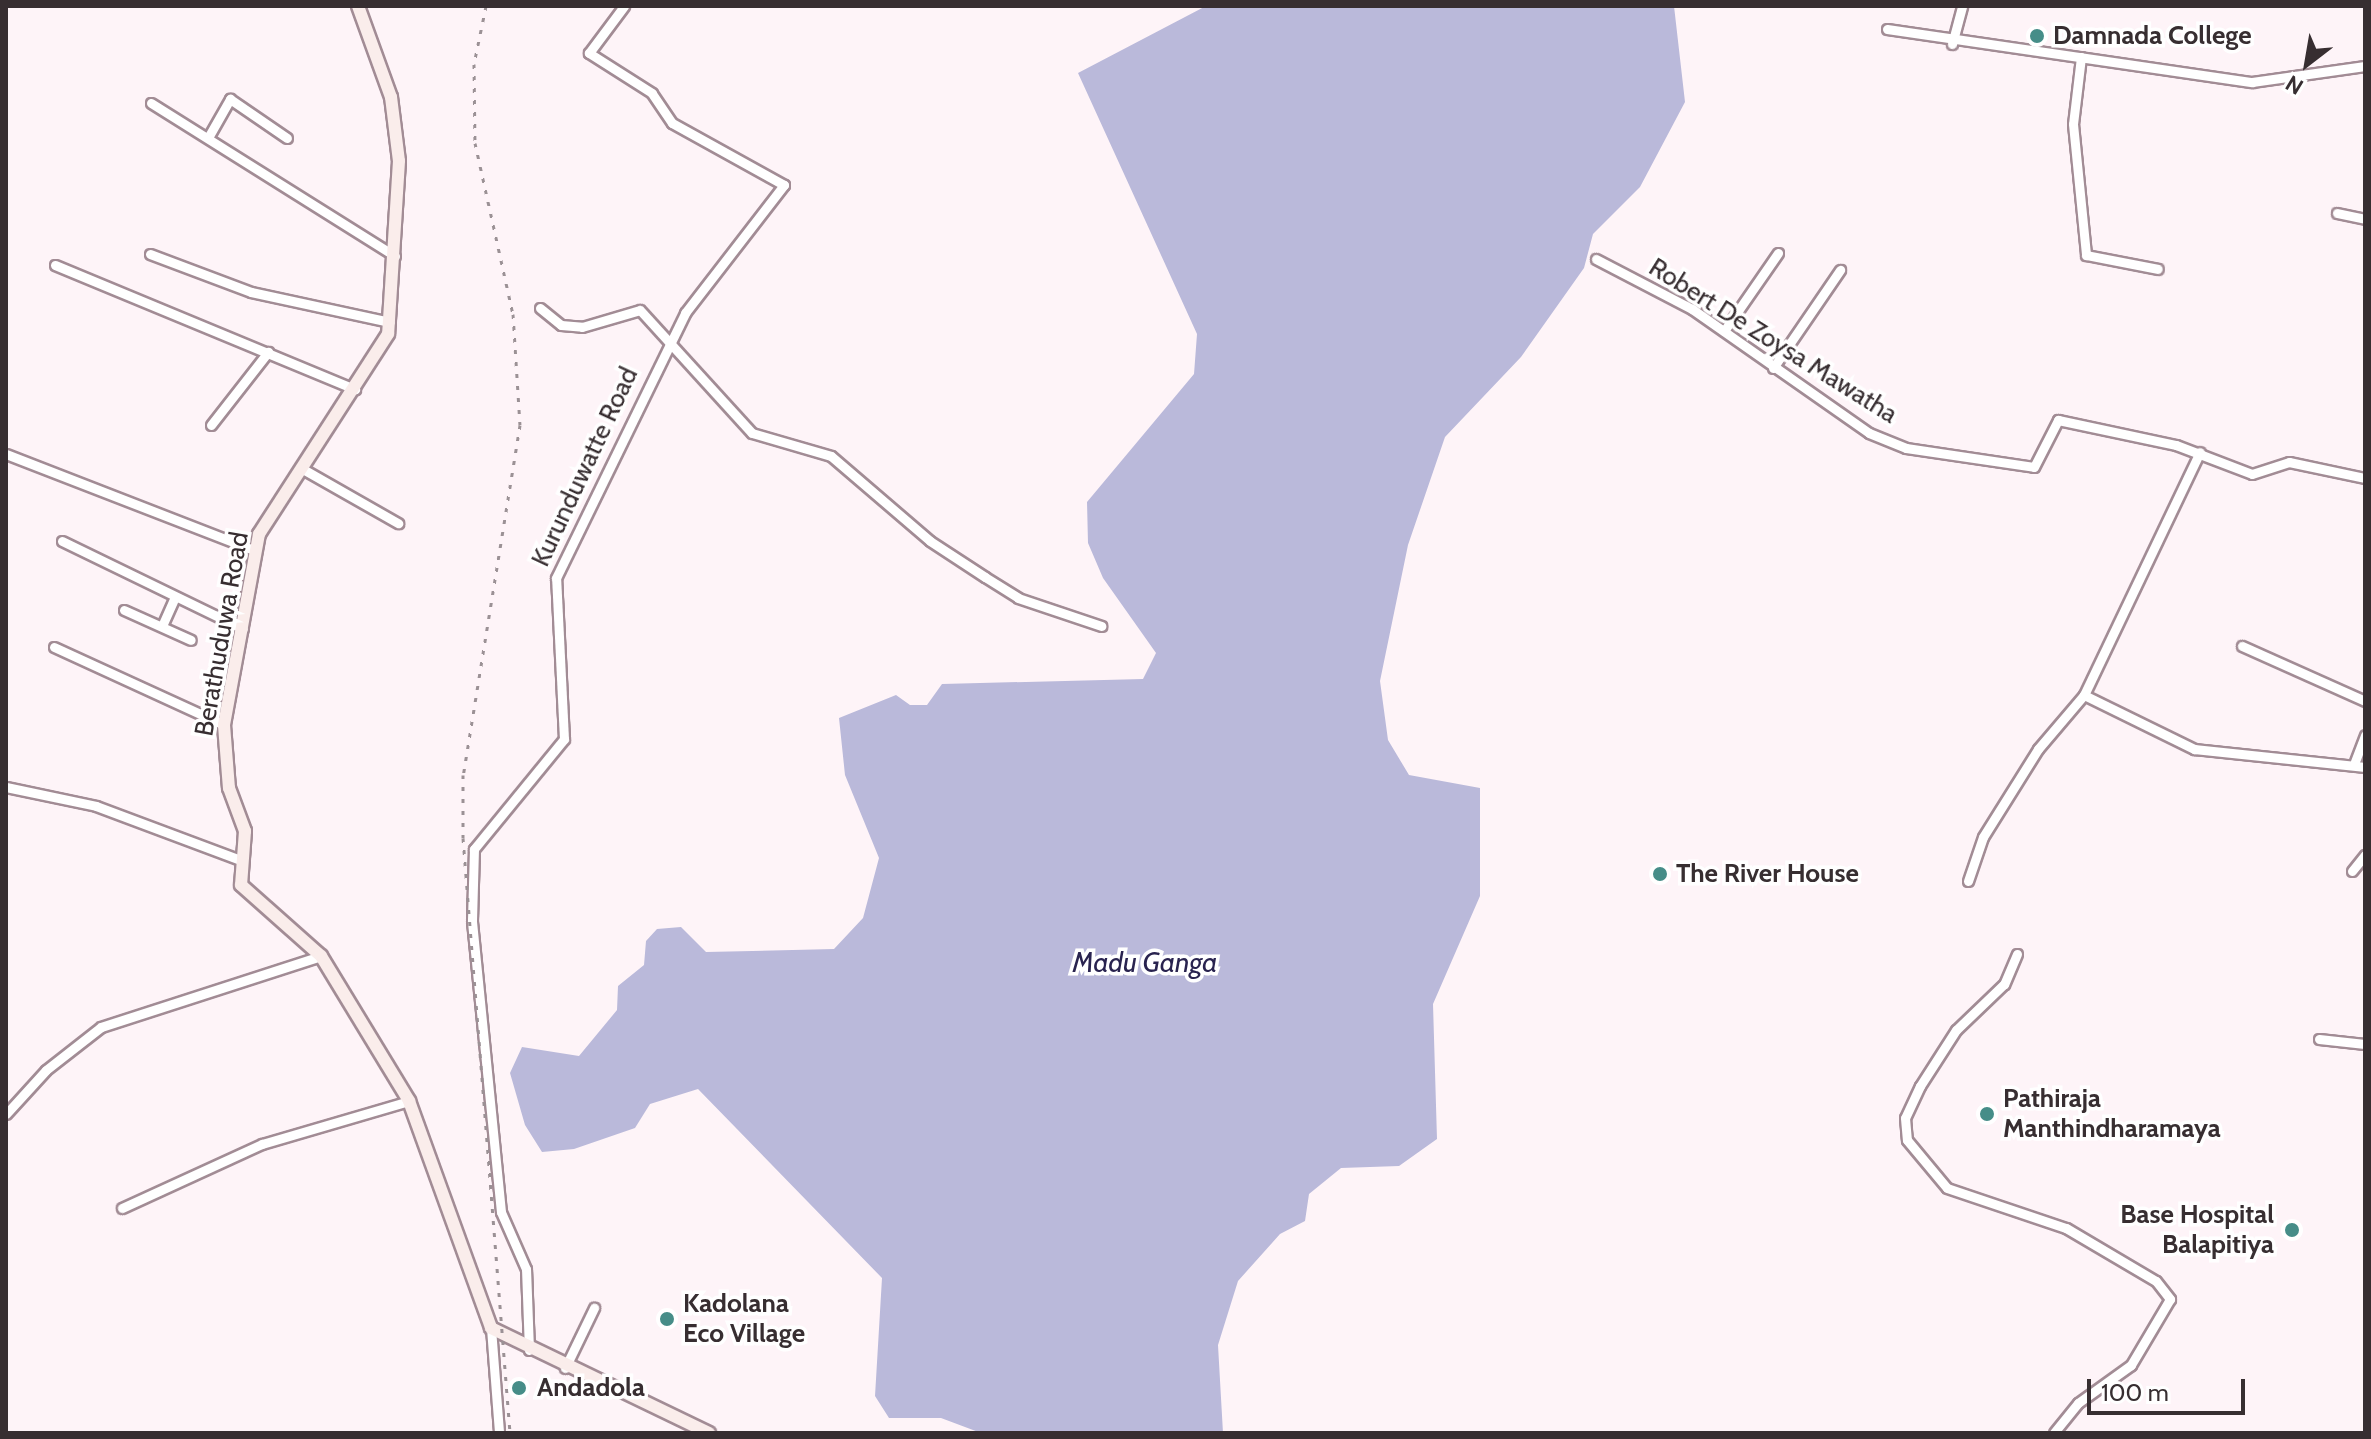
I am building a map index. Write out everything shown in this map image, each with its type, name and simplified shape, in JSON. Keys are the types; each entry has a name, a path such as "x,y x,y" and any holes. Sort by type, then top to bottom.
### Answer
{"street":[{"name":"Berathuduwa Road","path":"358,6 391,97 397,258 390,322 355,389 264,521 224,725 229,788 245,831 241,885 321,956 409,1101 491,1328"},
{"name":"Kurunduwatte Road","path":"529,1352 526,1269 501,1212 472,920 474,849 564,739 556,578 670,340 784,185 672,123 652,93 589,53 624,6"},
{"path":"1952,44 1962,6"},
{"path":"1887,29 1952,44 2081,57 2252,82 2365,66"},
{"path":"2081,57 2073,124 2086,255 2158,269"},
{"path":"209,136 230,99 287,138"},
{"path":"151,103 209,136 290,196 397,258"},
{"path":"2337,213 2365,219"},
{"path":"1724,331 1778,253"},
{"path":"150,254 251,292 390,322"},
{"name":"Robert De Zoysa Mawatha","path":"1596,259 1724,331 1869,433 1906,448 2034,467 2058,420 2200,452 2252,474 2289,462 2365,478"},
{"path":"55,265 355,389"},
{"path":"1773,368 1840,270"},
{"path":"540,308 561,325 582,327 635,308 670,340 752,433 831,456 930,541 996,584 1101,626"},
{"path":"211,425 268,352"},
{"path":"1968,881 1983,837 2038,749 2084,695 2200,452"},
{"path":"6,454 256,551"},
{"path":"301,468 398,523"},
{"path":"62,541 174,599 243,629"},
{"path":"162,626 174,599"},
{"path":"124,610 191,640"},
{"path":"2242,646 2365,701"},
{"path":"54,647 224,725"},
{"path":"2084,695 2194,749 2365,767"},
{"path":"2354,764 2365,735"},
{"path":"6,787 96,806 243,861"},
{"path":"2352,871 2365,855"},
{"path":"2017,954 2004,984 1956,1030 1920,1086 1905,1118 1907,1140 1947,1188 2066,1228 2156,1281 2170,1299 2131,1365 2078,1403 2054,1433"},
{"path":"6,1114 46,1070 101,1027 321,956"},
{"path":"2319,1039 2365,1044"},
{"path":"122,1208 262,1144 409,1101"},
{"path":"565,1368 594,1308"},
{"path":"491,1328 529,1352 709,1433"},
{"path":"491,1328 499,1433"}],"water":[{"name":"Madu Ganga","path":"1206,6 1674,6 1685,102 1640,187 1593,234 1584,268 1521,357 1445,437 1408,545 1380,681 1388,740 1409,775 1480,788 1480,896 1433,1004 1437,1139 1399,1166 1341,1168 1309,1194 1305,1221 1280,1234 1238,1281 1218,1345 1223,1433 981,1433 941,1418 889,1418 875,1396 882,1278 698,1089 650,1104 635,1128 574,1149 542,1152 525,1125 510,1073 522,1047 579,1056 617,1010 618,986 644,965 646,941 657,929 681,927 706,952 834,949 863,918 879,858 845,775 839,718 896,695 910,705 927,705 942,684 1143,679 1156,653 1103,578 1088,543 1087,502 1194,374 1197,334 1078,73"}],"railway":[{"path":"486,6 474,64 475,143 513,314 520,425 463,775 463,838 510,1433"}],"place":[{"name":"Damnada College","path":"2037,36"},
{"name":"The River House","path":"1660,874"},
{"name":"Pathiraja Manthindharamaya","path":"1987,1114"},
{"name":"Base Hospital Balapitiya","path":"2292,1230"},
{"name":"Kadolana Eco Village","path":"667,1319"},
{"name":"Andadola","path":"519,1388"}]}
